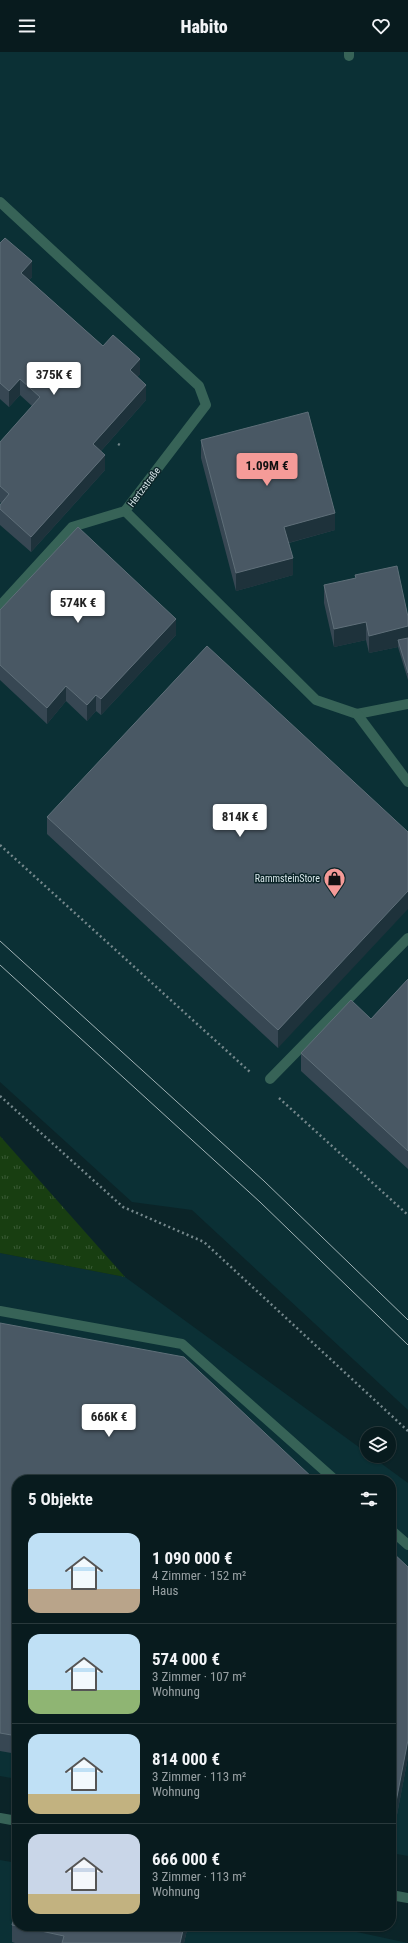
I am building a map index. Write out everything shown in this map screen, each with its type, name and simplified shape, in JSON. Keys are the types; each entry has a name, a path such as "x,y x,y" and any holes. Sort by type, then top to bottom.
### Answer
{"street":[{"name":"Hertzstraße","path":"0,202 199,386 206,405 126,511 316,700 357,714 408,704"},
{"path":"0,606 72,527 126,511"},
{"path":"357,714 408,782"},
{"path":"270,1079 408,938"},
{"path":"0,1312 182,1344 329,1475"},
{"path":"396,1534 408,1545"},
{"path":"0,1818 12,1820"},
{"path":"396,1896 408,1898"}],"path":[{"path":"0,845 253,1075"},
{"path":"0,1096 123,1207 204,1242 408,1430"},
{"path":"276,1096 408,1215"}],"shaded area":[{"path":"0,52 408,52 408,1410 192,1210 132,1202 0,1082"},
{"path":"0,1253 125,1277 360,1448 360,1463 381,1463 408,1483 408,1856 396,1854 396,1475 12,1475 12,1778 0,1776"},
{"path":"0,1860 12,1862 12,1931 352,1931 408,1943 0,1943"}],"green space":[{"path":"0,1136 125,1277 0,1253"}],"building":[{"path":"5,238 32,261 21,273 103,346 113,335 140,359 130,370 146,385 93,444 105,455 31,537 0,509 0,505 9,494 0,486 0,442 40,397 20,379 9,391 0,383 0,243"},
{"path":"308,412 335,513 284,527 293,558 236,573 201,440"},
{"path":"78,527 176,619 101,699 96,695 87,705 66,686 47,708 0,665 0,610"},
{"path":"397,566 408,617 408,626 369,636 366,622 334,629 324,585 356,578 355,575"},
{"path":"408,638 408,673 398,640"},
{"path":"207,646 408,832 408,891 278,1030 47,817"},
{"path":"408,979 408,1151 301,1053 351,1000 371,1019"},
{"path":"0,1323 184,1357 310,1475 12,1475 12,1735 0,1733"},
{"path":"396,1556 408,1567 408,1740 396,1802"},
{"path":"41,1931 183,1931 180,1943 62,1943 64,1936"}],"tram line":[{"path":"0,941 264,1181 408,1320"},
{"path":"0,965 260,1202 408,1345"}],"place":[{"name":"RammsteinStore","path":"335,898"}]}
